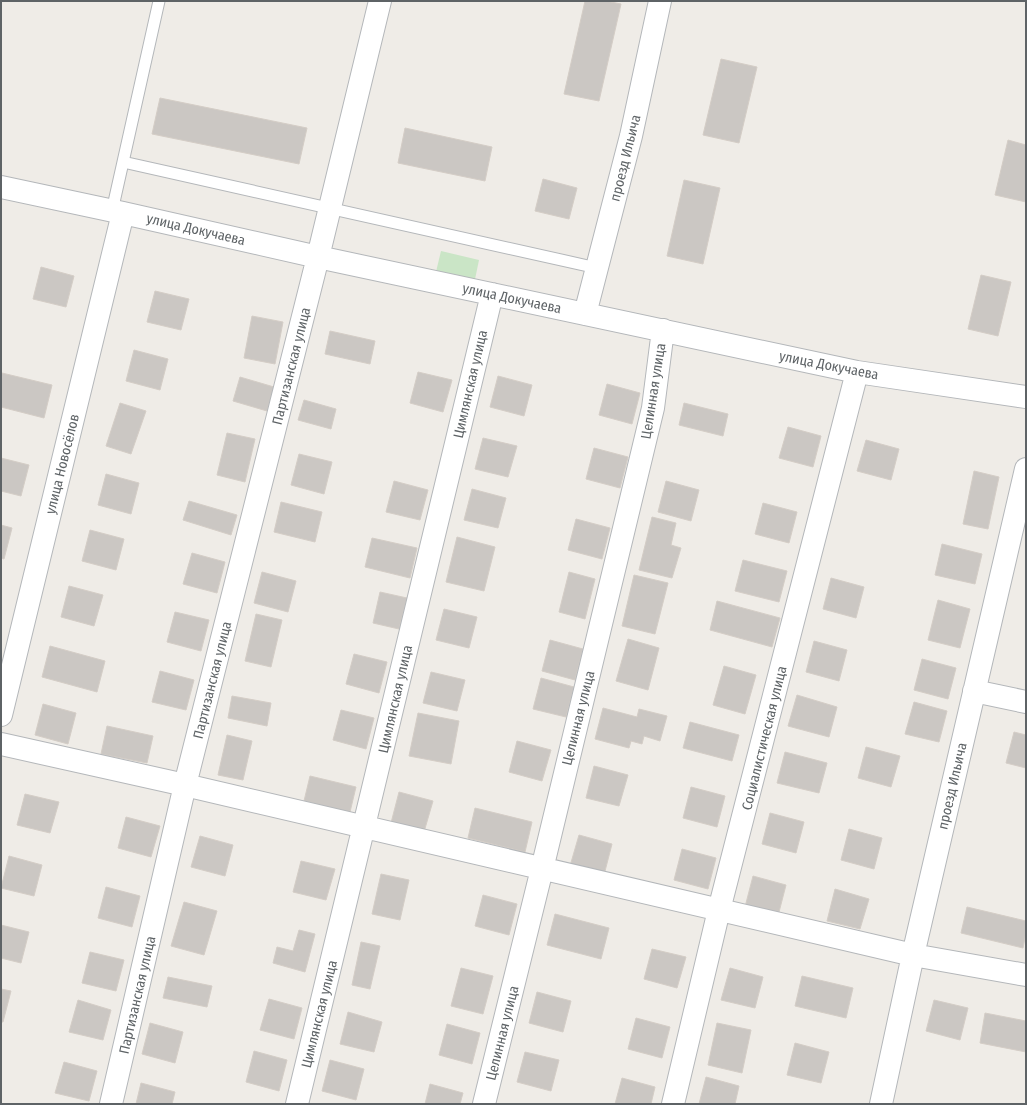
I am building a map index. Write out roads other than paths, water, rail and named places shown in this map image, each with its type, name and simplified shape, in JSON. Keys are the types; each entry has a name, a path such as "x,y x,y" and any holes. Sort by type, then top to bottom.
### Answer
{"street":[{"path":"318,257 380,1"},
{"name":"проезд Ильича","path":"585,314 631,136 660,1"},
{"name":"улица Докучаева","path":"1,187 318,257 857,372 1026,397"},
{"name":"улица Новосёлов","path":"1,714 118,212"},
{"name":"Партизанская улица","path":"112,1104 185,785 318,257"},
{"name":"Цимлянская улица","path":"297,1104 492,294"},
{"name":"Целинная улица","path":"484,1104 653,408 663,330"},
{"name":"Социалистическая улица","path":"673,1104 719,910 857,372"},
{"name":"проезд Ильича","path":"881,1104 913,955 1026,469"},
{"path":"974,691 1026,702"},
{"path":"1,744 185,785 913,955 1026,975"}],"lane":[{"path":"118,212 123,162 159,1"},
{"path":"123,162 597,268"}]}
